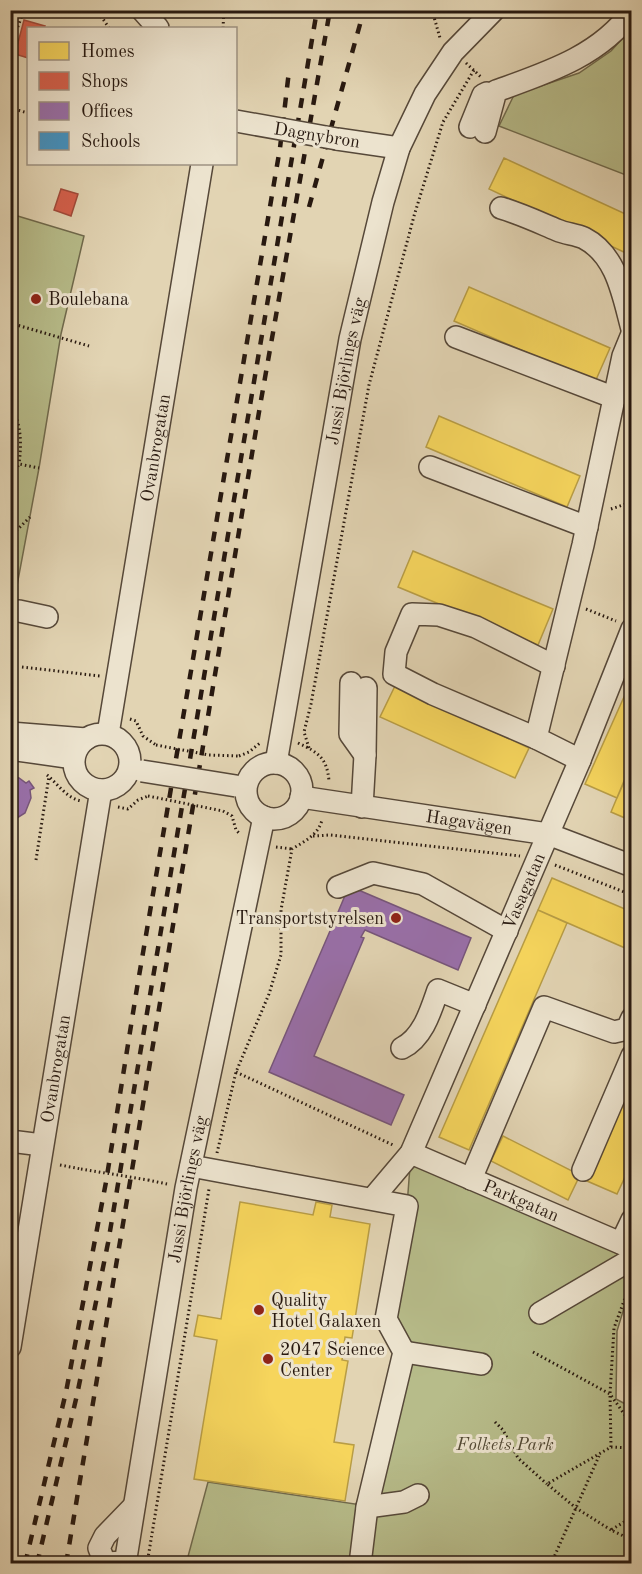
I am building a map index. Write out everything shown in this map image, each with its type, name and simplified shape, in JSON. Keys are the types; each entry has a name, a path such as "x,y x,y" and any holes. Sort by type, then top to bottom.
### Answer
{"street":[{"path":"124,10 138,27"},
{"path":"142,10 157,27"},
{"name":"Jussi Björlings väg","path":"276,763 350,339 383,202 399,148 425,94 453,52 494,10"},
{"path":"477,129 496,91 553,71 590,51 632,11"},
{"name":"Dagnybron","path":"237,121 399,148"},
{"name":"Ovanbrogatan","path":"108,734 202,165"},
{"path":"501,208 531,217 566,233 584,238 595,245 620,282 632,331 623,356 587,527 536,738"},
{"path":"456,337 615,398"},
{"path":"430,467 587,527"},
{"path":"19,611 46,617"},
{"path":"554,666 476,627 439,615 412,615 396,652 394,674 580,760"},
{"name":"Vasagatan","path":"373,1198 411,1153 580,760 628,632"},
{"path":"359,686 365,755 362,807"},
{"path":"10,733 86,739"},
{"path":"136,770 128,751 117,738 108,734 93,735 86,739 76,751 74,758 78,776 100,797 136,770 241,786"},
{"path":"10,749 74,758"},
{"path":"276,763 285,765 299,779 302,788 301,797 291,813 283,818 273,819 264,818 249,805 241,786 260,767 276,763"},
{"name":"Ovanbrogatan","path":"10,1347 100,797"},
{"name":"Hagavägen","path":"301,797 327,803 549,834 632,866"},
{"name":"Jussi Björlings väg","path":"125,1563 191,1166 264,818"},
{"path":"338,887 373,873 423,884 507,931"},
{"path":"402,1048 413,1041 420,1032 438,990 475,1005"},
{"path":"471,1179 544,1007 614,1032 627,1029 632,1018"},
{"path":"584,1170 632,1056"},
{"path":"10,1141 42,1145"},
{"name":"Parkgatan","path":"411,1153 628,1250"},
{"path":"191,1166 407,1206 386,1319 404,1352 368,1506 360,1563"},
{"path":"540,1313 628,1250 632,1220"},
{"path":"404,1352 481,1364"},
{"path":"368,1506 404,1502 418,1495"}],"path":[{"path":"10,48 24,10"},
{"path":"94,10 108,27"},
{"path":"223,27 224,10"},
{"path":"309,748 304,732 316,681 369,385 414,216 443,122 474,70"},
{"path":"10,108 27,113"},
{"path":"10,323 89,346"},
{"path":"10,403 18,418 22,441 19,464 10,483"},
{"path":"19,464 39,468"},
{"path":"10,537 30,517"},
{"path":"569,603 628,632"},
{"path":"22,667 105,676"},
{"path":"147,1563 213,1170 236,1072 269,994 281,955 281,910 292,849 313,836 320,826 327,803 328,768 319,754 309,748 294,741 279,739 263,740 249,752 239,756 209,755 156,746"},
{"path":"41,773 49,776 75,801 100,797 128,809 138,800 148,796 223,811 232,816 236,830 242,836"},
{"path":"36,860 49,776"},
{"path":"313,836 330,835 538,858 632,895"},
{"path":"236,1072 411,1153"},
{"path":"60,1165 166,1183"},
{"path":"611,1447 610,1394 614,1329 632,1281"},
{"path":"533,1352 610,1394 632,1425"},
{"path":"495,1422 503,1430 518,1458 545,1483 576,1508 632,1540"},
{"path":"545,1483 611,1447 632,1448"},
{"path":"551,1563 600,1454"},
{"path":"611,1530 632,1517"}],"green space":[{"path":"631,29 631,177 499,126 514,95 579,73 611,51"},
{"path":"11,214 84,236 61,334 16,591 10,590"},
{"name":"Folkets Park","path":"411,1153 631,1248 631,1285 617,1331 616,1399 631,1407 631,1563 186,1564 208,1482 368,1506 404,1352 386,1319 407,1206"}],"building: Homes":[{"path":"504,158 632,217 632,246 628,254 489,189"},
{"path":"469,287 610,348 595,382 454,321"},
{"path":"439,416 580,476 567,507 426,447"},
{"path":"413,551 553,609 538,645 398,587"},
{"path":"632,679 632,764 617,798 585,784"},
{"path":"395,686 529,748 515,778 380,717"},
{"path":"624,781 632,784 632,821 611,812"},
{"path":"552,878 632,912 632,951 538,910"},
{"path":"538,910 567,923 469,1150 439,1137"},
{"path":"632,1081 632,1162 617,1194 587,1181"},
{"path":"503,1136 580,1175 568,1200 491,1161"},
{"path":"240,1202 313,1215 316,1202 332,1205 330,1217 370,1224 352,1338 345,1337 342,1360 348,1361 334,1442 354,1445 345,1501 194,1479 217,1340 194,1336 198,1315 221,1319"}],"building: Shops":[{"path":"24,20 45,26 27,27 27,58 15,54"},
{"path":"61,189 78,194 71,216 54,210"}],"building: Offices":[{"path":"10,776 26,783 29,781 34,788 30,790 31,798 25,813 17,818 10,818"},
{"path":"349,886 471,938 458,970 365,930 361,937 364,938 314,1056 404,1095 391,1125 269,1072 333,924 336,926 339,919 336,917"}],"building: Schools":[{"path":"10,599 21,601 10,650"}],"railway":[{"path":"37,1564 77,1395 108,1243 317,10"},
{"path":"66,1564 260,406 330,10"},
{"path":"309,207 364,10"},
{"path":"25,1564 66,1392 106,1182 280,148 289,71"}],"place":[{"name":"Boulebana","path":"36,299"},
{"name":"Transportstyrelsen","path":"396,918"},
{"name":"Quality Hotel Galaxen","path":"259,1310"},
{"name":"2047 Science Center","path":"268,1359"}]}
